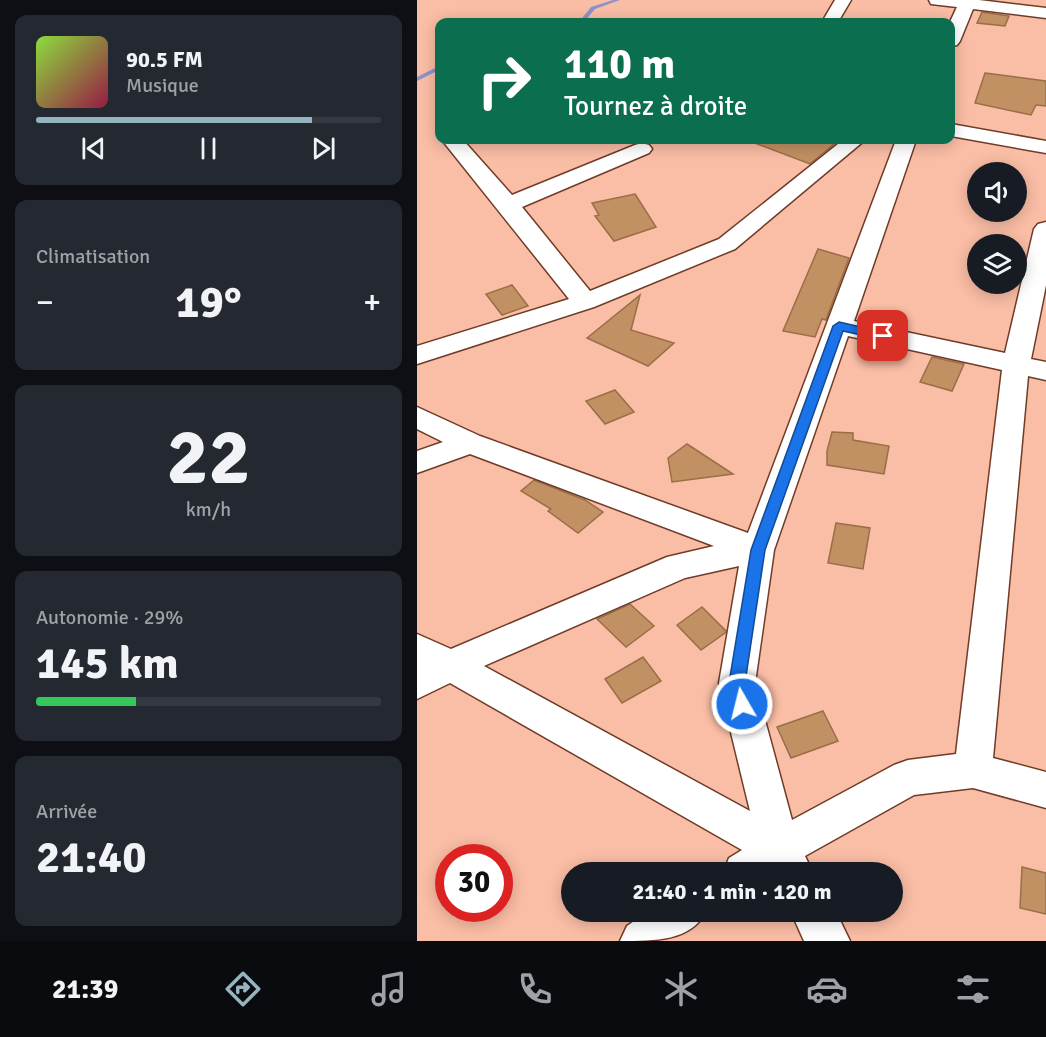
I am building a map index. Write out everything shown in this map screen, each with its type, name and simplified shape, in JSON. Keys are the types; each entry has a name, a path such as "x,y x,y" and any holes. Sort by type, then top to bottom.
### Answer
{"street":[{"path":"832,18 843,0"},
{"path":"937,0 969,2 1046,13"},
{"path":"955,32 969,2"},
{"path":"955,131 1046,147"},
{"path":"455,144 508,205 585,302"},
{"path":"417,355 585,302 727,244 850,144"},
{"path":"785,861 737,683 758,550 902,144"},
{"path":"508,205 642,149"},
{"path":"973,770 1016,365 1046,229"},
{"path":"839,326 1046,371"},
{"path":"417,417 470,443 758,550"},
{"path":"417,462 470,443"},
{"path":"417,683 450,665 679,566 758,550"},
{"path":"417,649 450,665 785,861"},
{"path":"785,861 908,778 973,770 1046,790"},
{"path":"642,941 670,922"},
{"path":"818,922 828,941"}],"building":[{"path":"982,12 1009,16 1005,26 977,23"},
{"path":"985,73 1046,81 1046,106 1036,105 1031,115 975,103"},
{"path":"757,144 834,144 810,164"},
{"path":"635,194 656,227 614,241 595,216 599,215 592,203"},
{"path":"818,249 849,258 826,320 822,319 815,337 783,331"},
{"path":"512,285 528,306 502,315 486,294"},
{"path":"640,295 631,330 674,343 648,366 587,338"},
{"path":"932,357 964,364 952,391 920,382"},
{"path":"615,390 634,412 605,424 586,401"},
{"path":"832,432 853,433 853,440 889,446 884,474 827,465 827,451"},
{"path":"687,444 733,474 672,482 668,458"},
{"path":"534,480 585,500 603,512 578,533 548,511 551,509 521,491"},
{"path":"836,523 870,528 863,569 828,563"},
{"path":"630,604 654,626 626,647 597,619"},
{"path":"702,607 726,631 701,650 677,625"},
{"path":"643,657 661,681 622,703 605,679"},
{"path":"823,711 838,741 791,758 777,727"},
{"path":"1022,867 1046,873 1046,914 1020,908"}],"waterway":[{"path":"585,18 593,8 618,0"},
{"path":"417,79 435,70"}],"route":[{"path":"742,704 737,683 758,550 839,326 883,336"}]}
